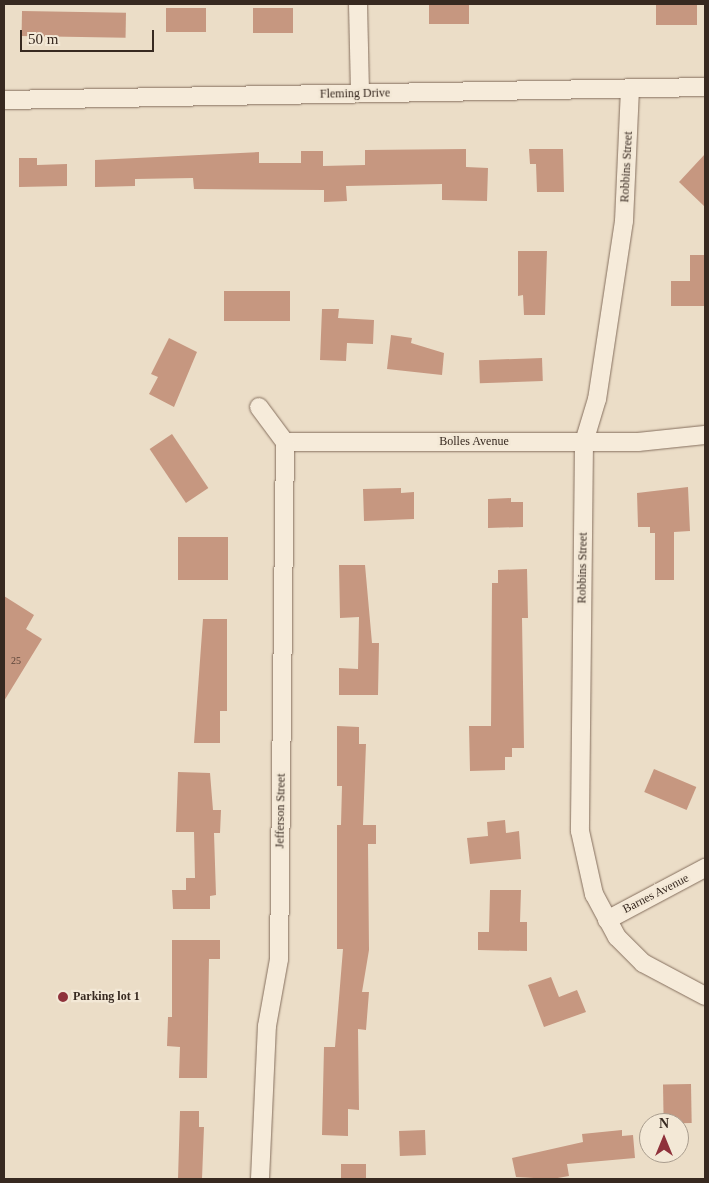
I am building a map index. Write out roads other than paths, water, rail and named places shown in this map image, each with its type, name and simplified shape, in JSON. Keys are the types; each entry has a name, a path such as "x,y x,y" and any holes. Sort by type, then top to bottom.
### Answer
{"street":[{"path":"358,4 360,94"},
{"name":"Fleming Drive","path":"4,100 705,87"},
{"name":"Robbins Street","path":"630,89 624,221 596,399 584,442 580,831 587,874 607,920 617,937 643,963 705,996"},
{"path":"259,407 285,442"},
{"name":"Bolles Avenue","path":"285,442 584,442 705,435"},
{"name":"Jefferson Street","path":"260,1179 266,1033 279,960 285,442"},
{"name":"Barnes Avenue","path":"607,920 705,868"}],"place":[{"name":"Parking lot 1","path":"63,997"}]}
